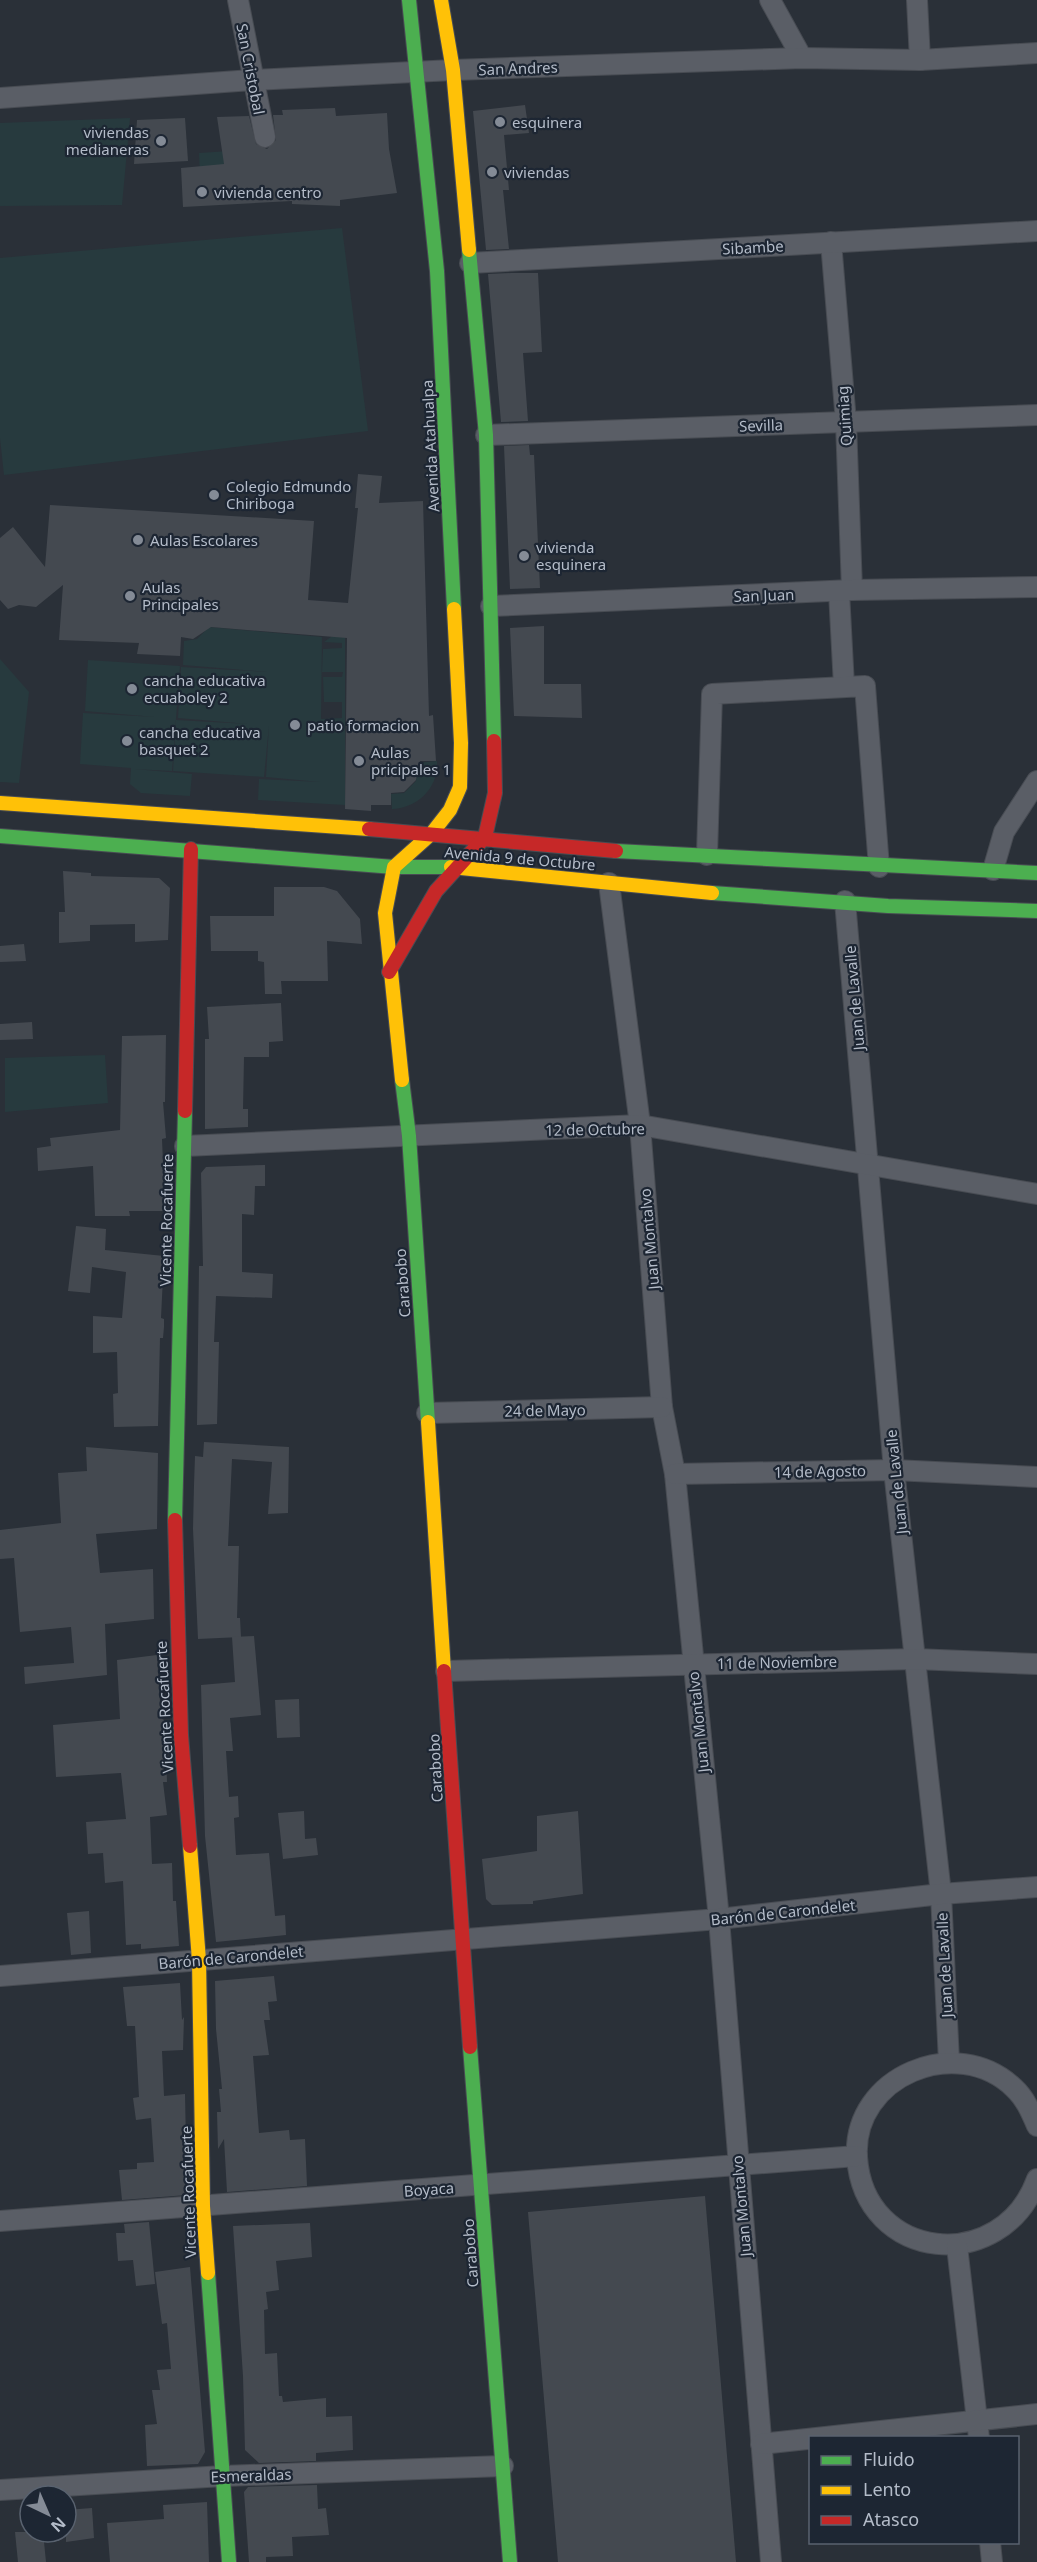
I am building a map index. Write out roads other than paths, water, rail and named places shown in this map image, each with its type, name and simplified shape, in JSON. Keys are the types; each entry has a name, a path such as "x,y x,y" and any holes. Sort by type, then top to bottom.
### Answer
{"main road":[{"name":"Avenida Atahualpa","path":"394,867 432,832 450,810 460,787 461,743 437,271 409,0"},
{"path":"389,972 436,891 455,867 485,837 495,793 486,435 453,70 441,0"},
{"name":"Avenida 9 de Octubre","path":"0,803 432,832 611,851 879,867 1037,873"},
{"name":"Avenida 9 de Octubre","path":"0,836 191,849 394,867 455,867 609,883 888,906 1037,910"},
{"name":"Vicente Rocafuerte","path":"191,849 174,1559 181,1734 199,1960 203,2206 229,2562"},
{"name":"Carabobo","path":"394,867 385,913 389,972 409,1136 462,1939 510,2562"}],"street":[{"name":"San Cristobal","path":"238,0 265,137"},
{"path":"771,0 802,58"},
{"path":"917,0 920,60"},
{"name":"San Andres","path":"0,98 252,80 453,70 802,58 920,60 1037,53"},
{"name":"Sibambe","path":"470,263 1037,231"},
{"name":"Quimiag","path":"831,242 846,422 844,686"},
{"name":"Sevilla","path":"486,435 1037,415"},
{"name":"San Juan","path":"491,606 845,591 1037,586"},
{"path":"707,855 712,694 865,686 879,867"},
{"path":"993,870 1004,832 1037,781"},
{"name":"Juan Montalvo","path":"609,883 640,1125 662,1407 675,1474 719,1919 771,2562"},
{"name":"Juan de Lavalle","path":"845,901 894,1470 941,1894 949,2062"},
{"name":"12 de Octubre","path":"184,1146 640,1125 1037,1194"},
{"name":"24 de Mayo","path":"427,1413 662,1407"},
{"name":"14 de Agosto","path":"675,1474 894,1470 1037,1477"},
{"name":"11 de Noviembre","path":"446,1671 915,1659 1037,1664"},
{"name":"Barón de Carondelet","path":"0,1976 719,1919 941,1894 1037,1887"},
{"path":"1037,2126 1028,2106 1004,2080 973,2065 949,2062 925,2065 903,2075 884,2090 869,2109 860,2132 857,2156 861,2180 871,2203 888,2222 908,2236 932,2244 957,2246 980,2241 1000,2230 1018,2215 1031,2196 1037,2179"},
{"name":"Boyaca","path":"0,2221 857,2156"},
{"path":"957,2246 978,2428"},
{"path":"870,2436 978,2428 1037,2414"},
{"path":"761,2444 809,2440"},
{"name":"Esmeraldas","path":"0,2490 223,2476 502,2466"},
{"path":"990,2544 992,2562"}],"place":[{"name":"esquinera","path":"500,122"},
{"name":"viviendas medianeras","path":"161,141"},
{"name":"viviendas","path":"492,172"},
{"name":"vivienda centro","path":"202,192"},
{"name":"Colegio Edmundo Chiriboga","path":"214,495"},
{"name":"Aulas Escolares","path":"138,540"},
{"name":"vivienda esquinera","path":"524,556"},
{"name":"Aulas Principales","path":"130,596"},
{"name":"cancha educativa ecuaboley 2","path":"132,689"},
{"name":"patio formacion","path":"295,725"},
{"name":"cancha educativa basquet 2","path":"127,741"},
{"name":"Aulas pricipales 1","path":"359,761"}]}
